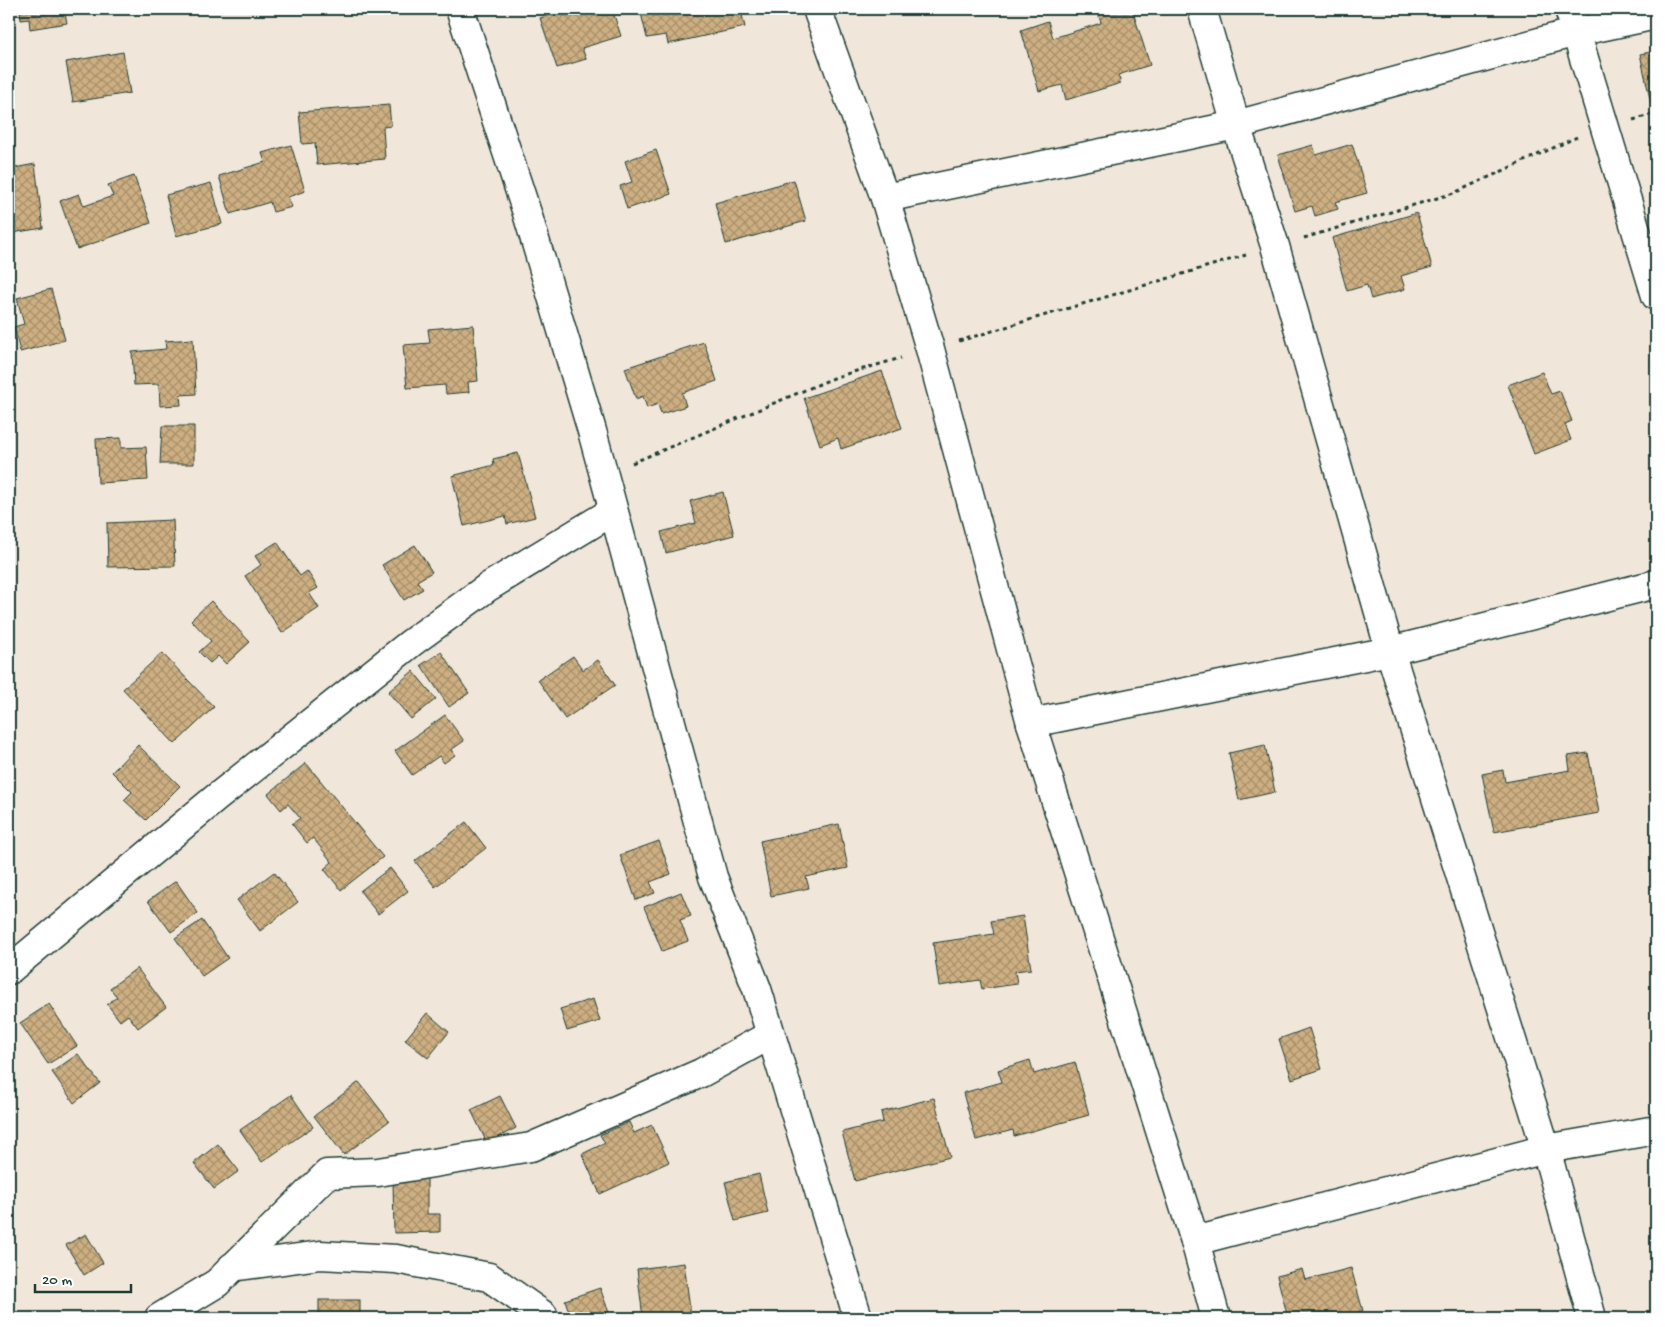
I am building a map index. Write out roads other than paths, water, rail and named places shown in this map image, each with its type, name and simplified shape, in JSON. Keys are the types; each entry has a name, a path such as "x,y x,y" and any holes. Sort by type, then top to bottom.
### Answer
{"street":[{"path":"460,9 526,213 604,475 713,876 757,989 858,1318"},
{"path":"818,9 885,198 930,350 1031,722 1195,1241 1216,1318"},
{"path":"1202,9 1236,124 1276,246 1390,651 1546,1149 1592,1318"},
{"path":"885,198 1236,124 1572,21 1656,15"},
{"path":"1572,21 1656,296"},
{"path":"9,970 216,798 411,643 488,586 613,511"},
{"path":"1031,722 1390,651 1656,584"},
{"path":"159,1318 217,1283 327,1174 378,1172 531,1147 701,1073 770,1035"},
{"path":"1195,1241 1546,1149 1656,1130"},
{"path":"232,1267 320,1255 396,1259 489,1277 543,1315"}]}
